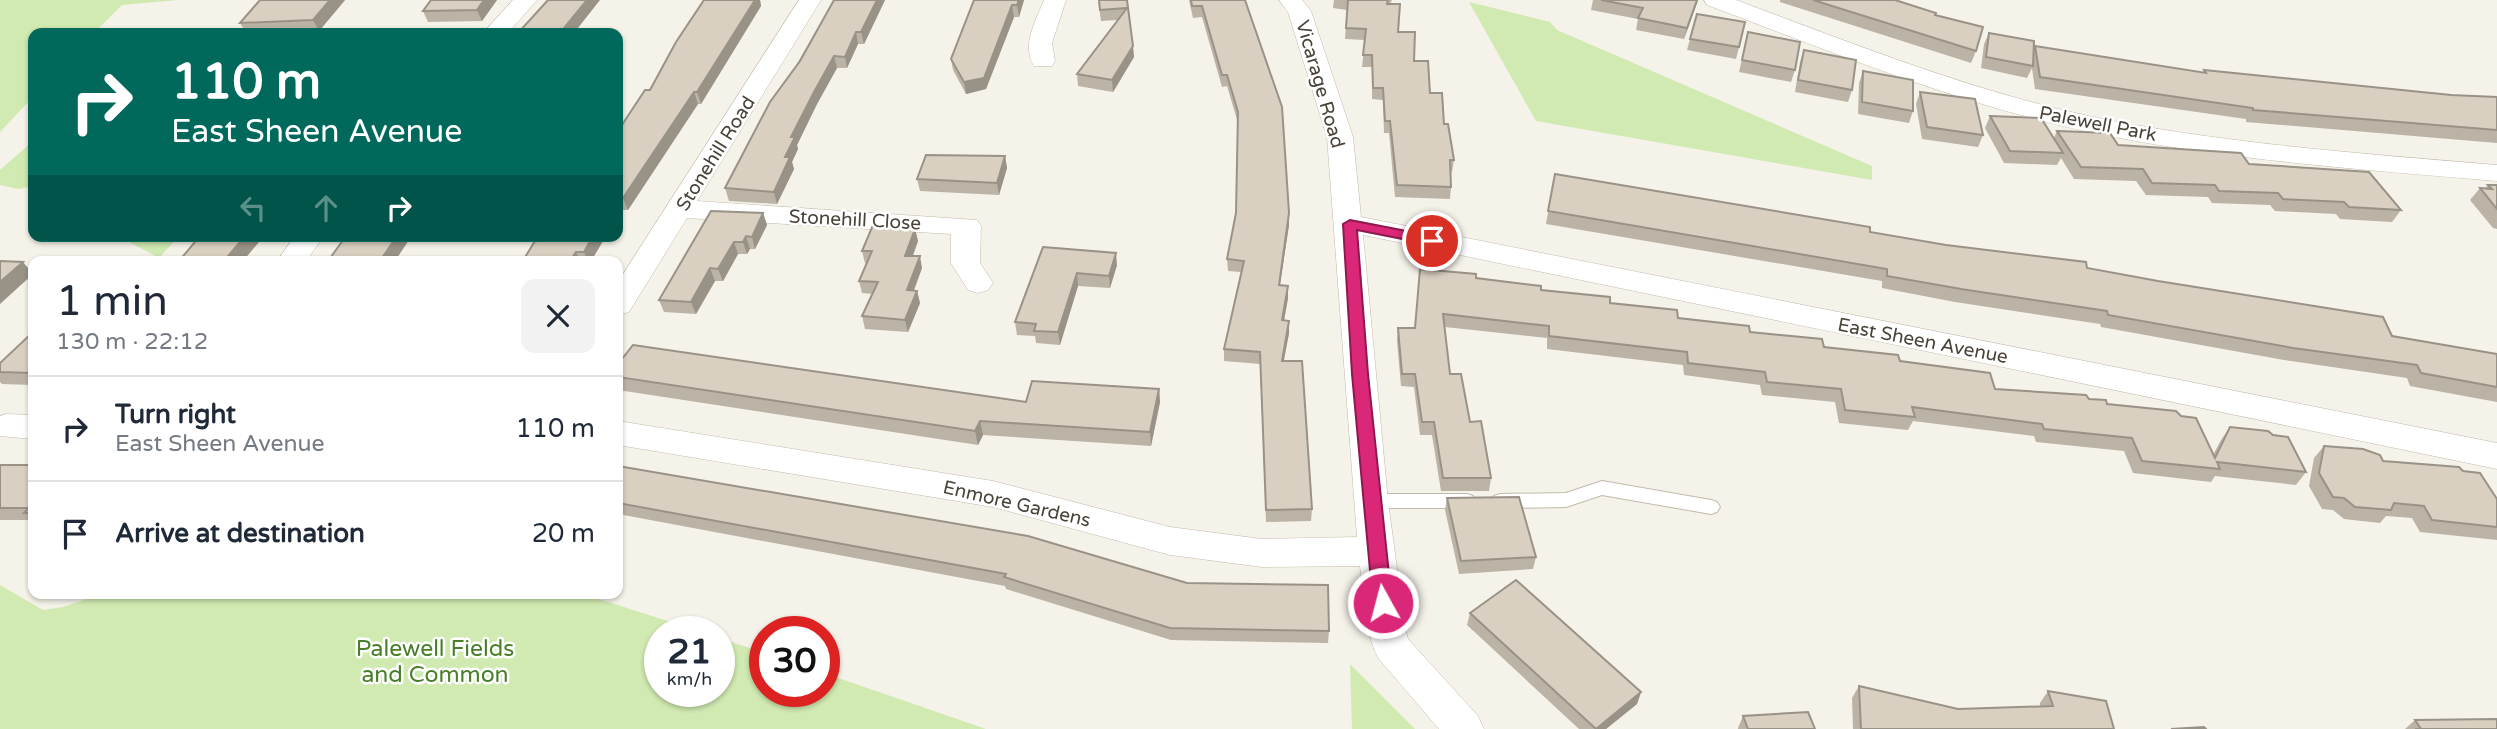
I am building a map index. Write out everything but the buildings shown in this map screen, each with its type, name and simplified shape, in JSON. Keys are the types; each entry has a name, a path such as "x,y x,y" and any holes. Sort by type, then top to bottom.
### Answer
{"street":[{"path":"500,28 526,0"},
{"name":"Stonehill Road","path":"623,297 810,0"},
{"path":"1043,61 1040,43 1055,0"},
{"name":"Vicarage Road","path":"1290,0 1303,22 1340,136 1350,224 1371,501 1386,629 1392,647 1464,729"},
{"name":"Palewell Park","path":"1715,0 1921,77 2017,106 2114,129 2304,156 2497,173"},
{"name":"Stonehill Close","path":"681,209 967,226 962,251 966,269 978,283"},
{"name":"East Sheen Avenue","path":"1350,224 2497,456"},
{"path":"295,256 305,242"},
{"name":"Enmore Gardens","path":"623,434 993,494 1170,541 1262,552 1376,551"}],"lane":[{"path":"1371,501 1566,500 1602,488 1711,507"}],"green space":[{"path":"0,0 178,0 122,5 99,28 28,28 28,102 0,132"},
{"path":"1469,2 1550,22 1557,30 1872,166 1872,180 1536,121"},
{"path":"28,145 28,187 19,189 0,185 0,170"},
{"path":"174,242 161,256 155,256 131,243"},
{"name":"Palewell Fields and Common","path":"0,585 43,610 87,599 599,599 652,616 644,616 644,707 735,707 735,643 749,648 749,707 840,707 840,679 986,729 0,729"},
{"path":"1350,664 1415,729 1352,729"}],"route":[{"path":"1383,603 1360,374 1350,224 1432,241"}]}
